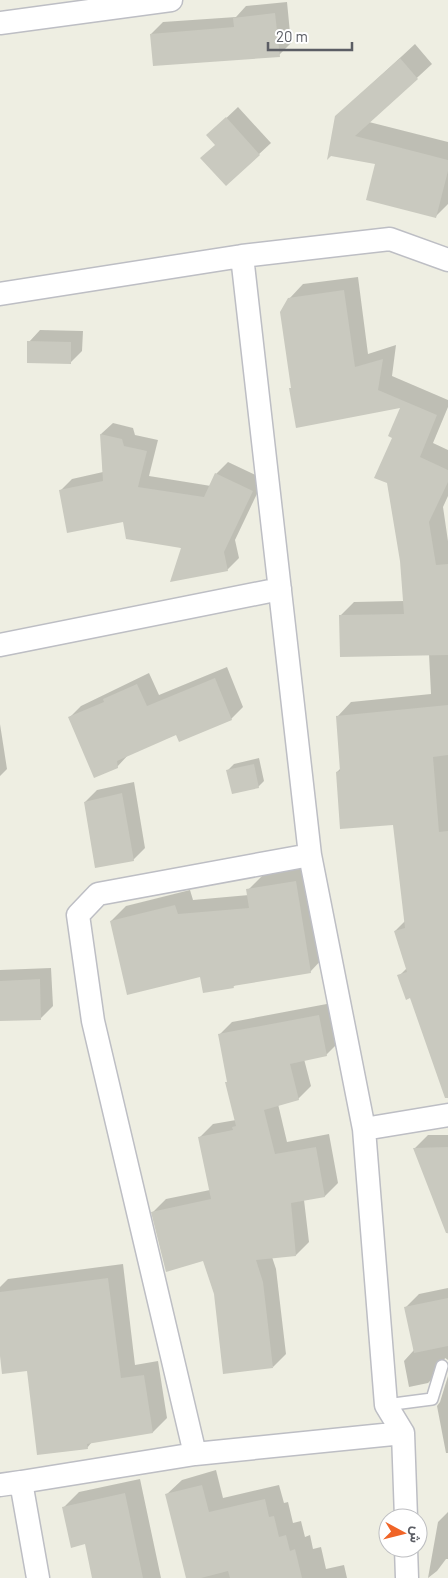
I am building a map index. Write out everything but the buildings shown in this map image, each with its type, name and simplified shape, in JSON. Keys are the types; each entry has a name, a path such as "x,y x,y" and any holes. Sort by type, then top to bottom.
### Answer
{"street":[{"path":"0,23 171,0"},
{"path":"0,294 242,256 390,239 448,260"},
{"path":"242,256 310,855 364,1129 386,1405 403,1433 406,1508"},
{"path":"0,645 280,589"},
{"path":"195,1454 93,1021 78,915 98,894 310,855"},
{"path":"364,1129 448,1116"},
{"path":"38,1578 11,1484 195,1454 403,1433"},
{"path":"406,1558 407,1578"}],"lane":[{"path":"386,1405 432,1399 442,1366"}]}
